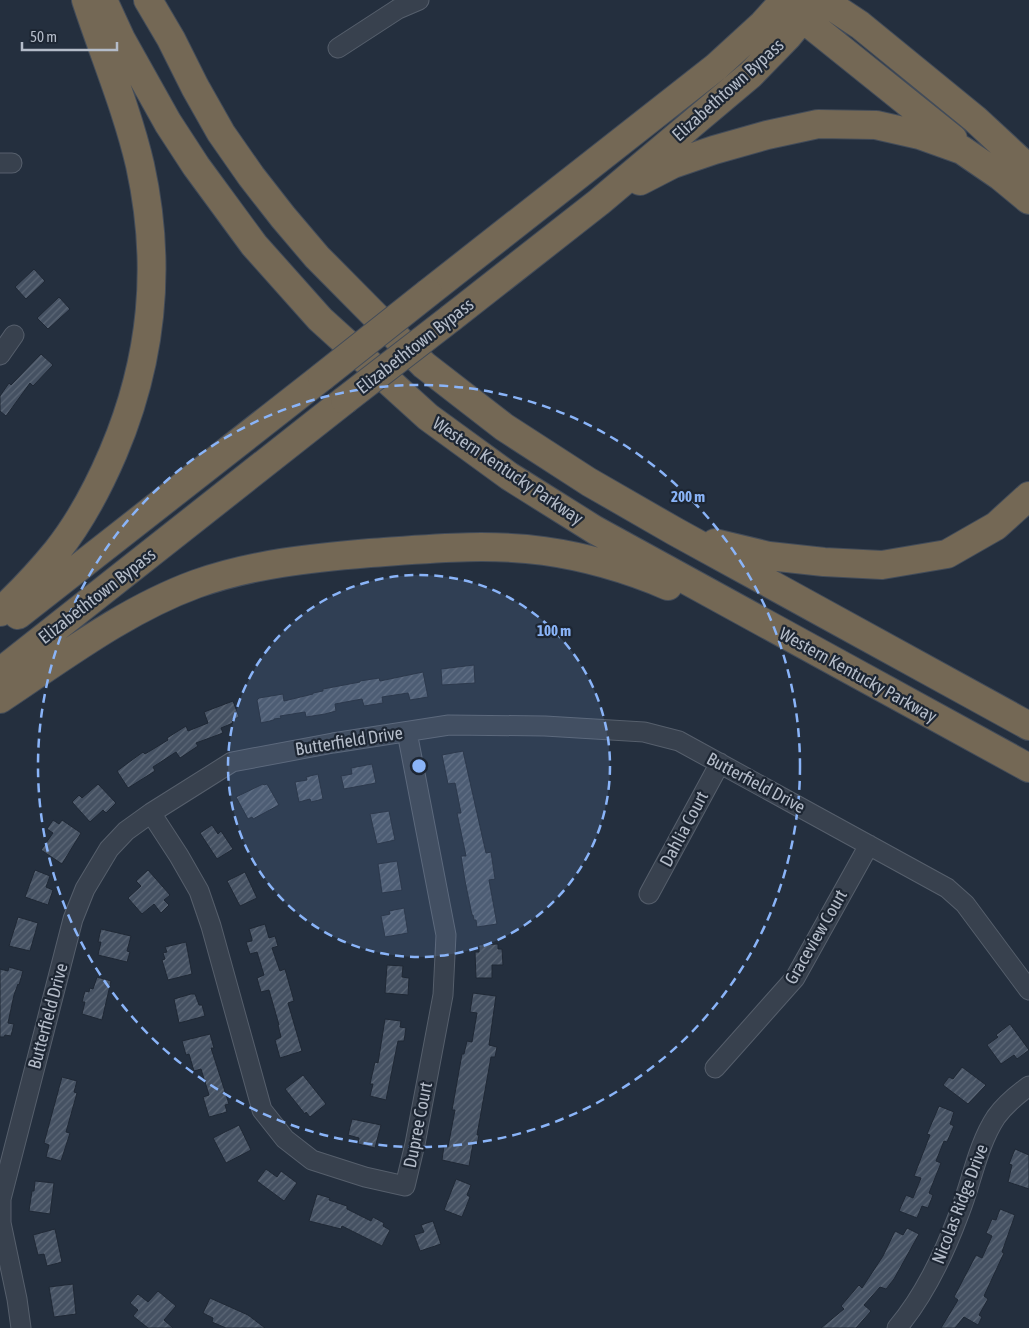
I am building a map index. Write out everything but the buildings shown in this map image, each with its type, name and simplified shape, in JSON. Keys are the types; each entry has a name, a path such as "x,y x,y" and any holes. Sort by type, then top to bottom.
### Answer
{"highway":[{"path":"0,612 58,550 83,513 105,474 136,390 146,346 152,302 152,256 148,210 140,164 127,118 86,0"},
{"name":"Western Kentucky Parkway","path":"103,0 121,39 168,122 201,174 254,245 320,319 428,417 509,476 589,526 1029,768"},
{"name":"Western Kentucky Parkway","path":"148,0 221,133 282,217 317,257 424,365 464,397 546,456 625,503 1029,726"},
{"path":"842,0 860,25"},
{"path":"800,8 839,10 975,119 1029,169"},
{"path":"800,8 1029,200"},
{"name":"Elizabethtown Bypass","path":"0,672 598,202 766,61 800,8"},
{"name":"Elizabethtown Bypass","path":"0,629 716,67 763,24 800,8"},
{"path":"598,202 673,164 768,135 818,124 876,125 920,136 962,150 979,160"},
{"path":"625,503 716,544 769,556 824,562 882,565 947,554 996,526 1029,496"},
{"path":"0,699 111,627 156,602 195,584 236,571 279,562 322,557 412,550 500,548 544,551 576,556 627,570 706,603 911,704"}],"street":[{"path":"338,48 398,9 419,0"},
{"path":"0,355 14,334"},
{"name":"Butterfield Drive","path":"21,1328 1,1223 1,1199 73,919 85,889 109,849 126,831 151,812 232,762 333,743 450,725 545,726 644,732 679,741 870,844 956,894 1029,990"},
{"name":"Dupree Court","path":"151,812 200,892 262,1110 285,1139 312,1160 365,1177 405,1186 415,1144 443,995 446,935 407,732"},
{"name":"Dahlia Court","path":"649,894 720,763"},
{"name":"Graceview Court","path":"715,1068 795,978 870,844"},
{"name":"Nicolas Ridge Drive","path":"897,1328 909,1314 928,1282 959,1214 980,1148 996,1117 1029,1086"}]}
